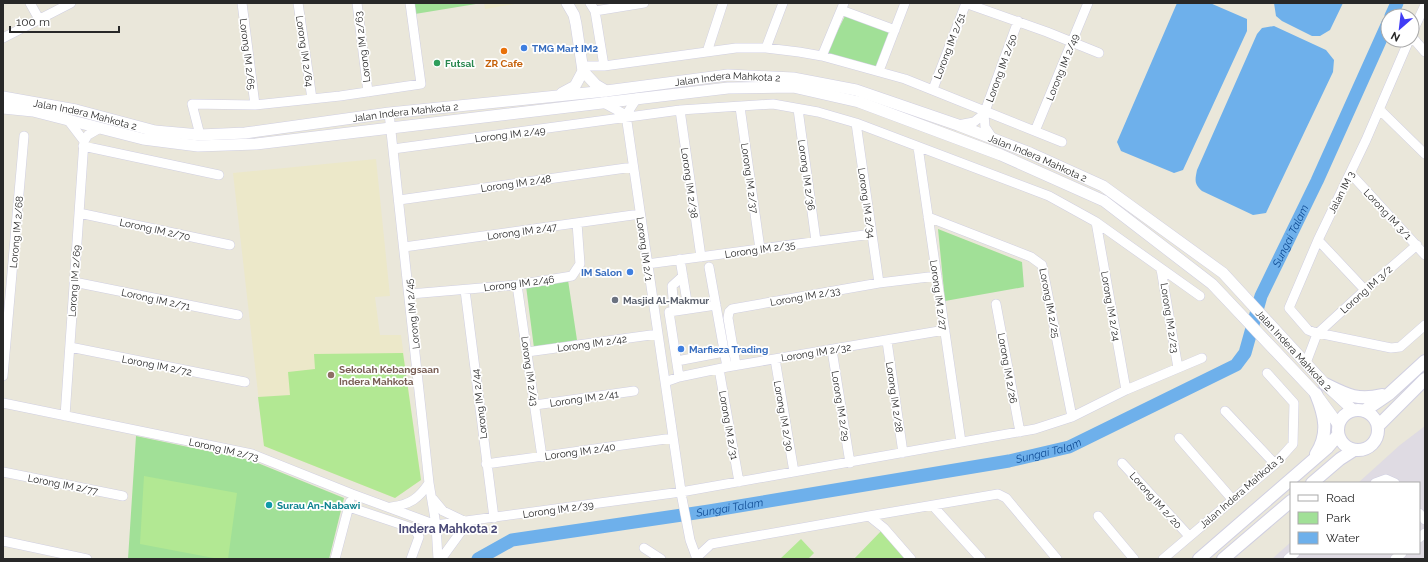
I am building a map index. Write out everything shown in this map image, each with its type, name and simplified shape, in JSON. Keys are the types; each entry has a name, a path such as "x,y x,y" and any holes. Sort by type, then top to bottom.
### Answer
{"main road":[{"path":"1199,559 1327,448 1338,429 1342,418 1359,411 1388,394 1425,361"},
{"path":"1378,426 1425,379"},
{"path":"1325,384 1349,396 1363,398 1388,394"},
{"path":"1312,460 1325,436 1325,422 1316,394"},
{"path":"1313,482 1340,459 1354,450 1367,449 1372,445 1378,433 1378,426 1375,419 1359,411"},
{"path":"1338,429 1343,445 1354,450"},
{"path":"1223,559 1290,502"}],"street":[{"path":"30,3 39,19"},
{"path":"3,38 71,3"},
{"name":"Lorong IM 2/65","path":"242,3 254,104"},
{"name":"Lorong IM 2/64","path":"298,3 312,99"},
{"name":"Lorong IM 2/63","path":"357,3 368,92"},
{"path":"200,135 192,104 254,104 312,99 421,84 410,3"},
{"path":"567,3 574,15 583,69 596,86 606,91"},
{"path":"604,66 592,7 644,3"},
{"path":"707,52 723,3"},
{"path":"766,48 784,3"},
{"path":"879,71 905,3"},
{"path":"965,3 1072,41 1099,54"},
{"name":"Lorong IM 2/51","path":"933,89 965,3"},
{"name":"Lorong IM 2/49","path":"1035,131 1088,3"},
{"path":"1420,16 1425,5"},
{"path":"822,56 843,6 895,30"},
{"name":"Lorong IM 2/50","path":"985,112 1018,21"},
{"path":"583,69 736,48 766,48 822,56 879,71 933,89 985,112 1062,142"},
{"name":"Jalan IM 3","path":"1317,334 1308,330 1289,308 1318,240 1351,174 1380,110 1406,48"},
{"path":"558,95 575,86 583,69"},
{"path":"728,75 730,81 728,88"},
{"name":"Jalan Indera Mahkota 2","path":"3,97 76,110 155,131 200,135 244,133 389,113 606,91 728,75 764,75 822,82 856,90 958,125 1030,153 1103,186 1223,273 1325,384 1359,411"},
{"name":"Jalan Indera Mahkota 2","path":"3,108 34,111 143,138 198,146 225,146 728,88 794,87 837,96 859,102 1001,155 1065,182 1104,201 1212,284 1316,394 1338,429"},
{"path":"602,102 626,116 637,98"},
{"name":"Lorong IM 2/49","path":"393,149 626,116 680,110 773,104 836,116 1049,196 1096,222 1200,296"},
{"name":"Lorong IM 2/37","path":"740,107 760,248"},
{"name":"Lorong IM 2/36","path":"798,109 816,241"},
{"name":"Lorong IM 2/38","path":"680,110 701,257"},
{"path":"1380,110 1425,154"},
{"path":"958,125 974,122 985,112"},
{"path":"985,112 985,127 993,139"},
{"name":"Lorong IM 2/45","path":"389,113 410,294 429,483 436,525 439,559"},
{"name":"Lorong IM 2/1","path":"626,116 681,495 690,540 697,559"},
{"path":"68,120 84,144 219,175"},
{"name":"Lorong IM 2/34","path":"856,123 879,284"},
{"path":"84,144 88,135 100,128"},
{"name":"Lorong IM 2/68","path":"3,376 24,136"},
{"name":"Lorong IM 2/69","path":"66,416 84,144"},
{"name":"Lorong IM 2/27","path":"918,147 961,442"},
{"name":"Lorong IM 2/48","path":"399,200 633,167"},
{"name":"Lorong IM 3/1","path":"1351,174 1425,254"},
{"name":"Lorong IM 2/70","path":"79,213 230,245"},
{"name":"Lorong IM 2/47","path":"404,247 640,214"},
{"name":"Lorong IM 2/25","path":"928,217 1031,257 1042,265 1072,417"},
{"name":"Lorong IM 2/24","path":"1096,222 1126,390"},
{"name":"Lorong IM 2/46","path":"410,294 517,285 572,276 580,264 577,223"},
{"name":"Lorong IM 2/35","path":"647,264 872,234"},
{"path":"1318,240 1365,290"},
{"name":"Lorong IM 3/2","path":"1317,334 1416,245"},
{"path":"680,259 688,308"},
{"path":"710,267 727,367"},
{"name":"Lorong IM 2/23","path":"1161,269 1178,368"},
{"path":"674,310 672,286 683,276"},
{"name":"Lorong IM 2/33","path":"727,367 728,318 732,309 879,284 937,276"},
{"name":"Lorong IM 2/71","path":"74,282 238,315"},
{"name":"Lorong IM 2/43","path":"517,285 542,457"},
{"name":"Lorong IM 2/44","path":"465,290 494,518"},
{"name":"Lorong IM 2/26","path":"996,304 1020,432"},
{"path":"679,377 669,313 674,310 716,305"},
{"path":"1306,363 1317,334 1359,343 1396,348 1404,344 1425,325"},
{"name":"Lorong IM 2/32","path":"665,382 679,377 727,367 887,341 944,330"},
{"name":"Lorong IM 2/42","path":"527,352 658,334"},
{"name":"Lorong IM 2/28","path":"887,341 903,453"},
{"name":"Lorong IM 2/72","path":"70,347 245,382"},
{"name":"Lorong IM 2/29","path":"832,350 850,462"},
{"path":"677,361 724,352"},
{"name":"Lorong IM 2/39","path":"436,525 681,495 739,482 1049,426 1072,417 1126,390 1202,358"},
{"name":"Lorong IM 2/30","path":"775,359 794,472"},
{"name":"Lorong IM 2/31","path":"727,367 739,482"},
{"name":"Jalan Indera Mahkota 3","path":"1163,559 1275,464 1293,444 1294,403 1267,373"},
{"name":"Lorong IM 2/41","path":"535,405 634,391"},
{"name":"Lorong IM 2/73","path":"3,403 252,454 352,494 436,525"},
{"path":"1225,411 1275,464"},
{"name":"Lorong IM 2/40","path":"486,464 673,438"},
{"path":"1180,438 1232,499"},
{"name":"Lorong IM 2/20","path":"1122,463 1189,536"},
{"name":"Lorong IM 2/77","path":"3,472 123,496"},
{"path":"1378,482 1386,479 1393,482"},
{"path":"388,507 408,504 423,492 429,483"},
{"path":"335,559 352,494"},
{"path":"697,559 711,544 998,494 1006,498 1057,559"},
{"path":"432,497 443,511 468,522 439,559"},
{"path":"933,506 981,559"},
{"path":"349,507 416,530 418,537 411,559"},
{"path":"868,516 884,528 910,559"},
{"path":"1098,516 1134,559"},
{"path":"3,541 87,559"},
{"path":"644,548 661,559"},
{"path":"42,559 46,550"}],"shaded area":[{"path":"484,3 521,3 485,9"},
{"name":"Sekolah Kebangsaan Indera Mahkota","path":"376,159 390,296 375,297 380,335 401,335 421,480 395,498 264,446 233,173"},
{"path":"1425,426 1425,559 1272,559 1290,543 1290,554 1420,554 1420,482 1359,482 1400,445"}],"green space":[{"path":"414,3 482,3 415,14"},
{"path":"848,10 893,28 878,67 826,54"},
{"path":"938,229 1022,262 1024,287 945,301"},
{"path":"568,280 577,340 534,348 526,286"},
{"name":"Sekolah Kebangsaan Indera Mahkota","path":"403,353 421,480 395,498 264,446 258,397 290,395 288,372 315,369 314,354"},
{"path":"136,436 250,460 344,498 329,559 128,559"},
{"path":"144,476 237,493 228,559 219,559 140,544"},
{"path":"884,528 911,559 854,559"},
{"path":"801,539 814,553 808,559 780,559"}],"water":[{"path":"1177,3 1210,3 1247,19 1247,31 1183,170 1174,173 1121,151 1117,142"},
{"path":"1274,3 1343,3 1330,30 1320,36 1312,36 1282,21 1276,16"},
{"path":"1274,26 1326,50 1334,60 1333,72 1266,213 1253,215 1202,191 1196,184 1196,177 1197,170 1257,34 1262,28"}],"waterway":[{"name":"Sungai Talam","path":"1395,8 1397,3"},
{"name":"Sungai Talam","path":"478,559 512,540 709,511 1009,461 1069,447 1236,365 1245,353 1261,296 1317,181 1380,41"}],"place":[{"name":"TMG Mart IM2","path":"524,48"},
{"name":"ZR Cafe","path":"504,51"},
{"name":"Futsal","path":"437,63"},
{"name":"IM Salon","path":"630,272"},
{"name":"Masjid Al-Makmur","path":"615,300"},
{"name":"Marfieza Trading","path":"681,349"},
{"name":"Sekolah Kebangsaan Indera Mahkota","path":"331,375"},
{"name":"Surau An-Nabawi","path":"269,505"}],"district":[{"name":"Indera Mahkota 2","path":"448,529"}]}
